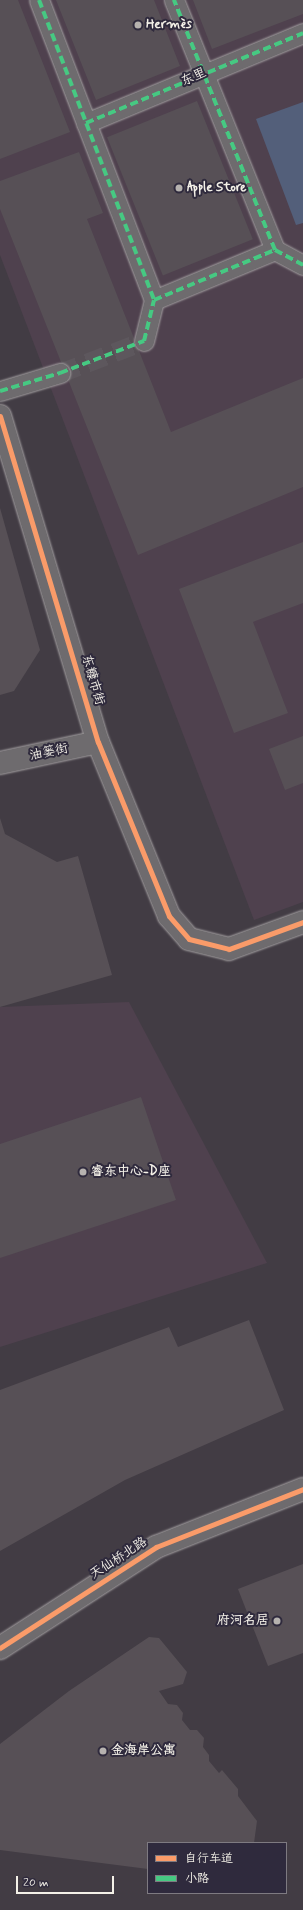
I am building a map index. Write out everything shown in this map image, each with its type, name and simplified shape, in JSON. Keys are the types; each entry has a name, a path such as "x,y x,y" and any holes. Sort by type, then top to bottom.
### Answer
{"street":[{"path":"39,0 154,300 144,341"},
{"path":"174,0 275,250 303,265"},
{"name":"东里","path":"86,123 303,33"},
{"path":"154,300 275,250"},
{"path":"0,391 60,373"},
{"name":"东糠市街","path":"0,416 98,742 169,916 189,939 229,949 303,922"},
{"name":"油篓街","path":"0,763 98,742"},
{"name":"天仙桥北路","path":"0,1648 156,1547 303,1489"}],"shaded area":[{"path":"0,0 303,0 303,902 254,920 0,255"},
{"path":"129,1002 267,1263 0,1347 0,1007"}],"water":[{"path":"303,102 303,223 296,225 256,119"}],"building":[{"path":"0,0 18,0 70,132 0,159"},
{"path":"56,0 154,0 180,66 96,100"},
{"path":"193,0 303,0 303,14 212,49"},
{"name":"Apple Store","path":"197,101 253,239 163,275 107,137"},
{"path":"79,152 103,213 87,219 171,432 303,378 303,487 138,555 0,209 0,181"},
{"path":"0,508 40,650 14,691 0,695"},
{"path":"303,542 303,603 253,622 288,713 234,733 179,589"},
{"path":"303,736 303,783 285,790 269,749"},
{"path":"0,818 5,834 57,862 78,856 112,975 0,1007"},
{"name":"睿东中心-D座","path":"141,1097 176,1200 0,1258 0,1144"},
{"path":"249,1320 284,1410 125,1480 0,1551 0,1390 169,1327 178,1347"},
{"name":"府河名居","path":"303,1564 303,1653 268,1666 238,1589"},
{"name":"金海岸公寓","path":"149,1637 159,1638 187,1672 183,1684 159,1691 168,1704 177,1705 183,1713 182,1720 190,1730 197,1730 204,1738 203,1747 209,1755 209,1761 219,1773 222,1770 238,1789 238,1796 257,1821 254,1842 147,1842 147,1869 0,1850 0,1744 69,1691"}],"tunnel":[{"path":"60,373 144,341"}],"marked path":[{"path":"39,0 154,300 275,250 174,0"},
{"path":"86,123 303,33"},
{"path":"275,250 303,265"},
{"path":"0,391 60,373 144,341 154,300"}],"cycle path":[{"path":"0,416 98,742 169,916 189,939 229,949 303,922"},
{"path":"0,1648 156,1547 303,1489"}],"place":[{"name":"Hermès","path":"138,25"},
{"name":"Apple Store","path":"179,188"},
{"name":"睿东中心-D座","path":"83,1172"},
{"name":"府河名居","path":"277,1621"},
{"name":"金海岸公寓","path":"103,1751"}]}
